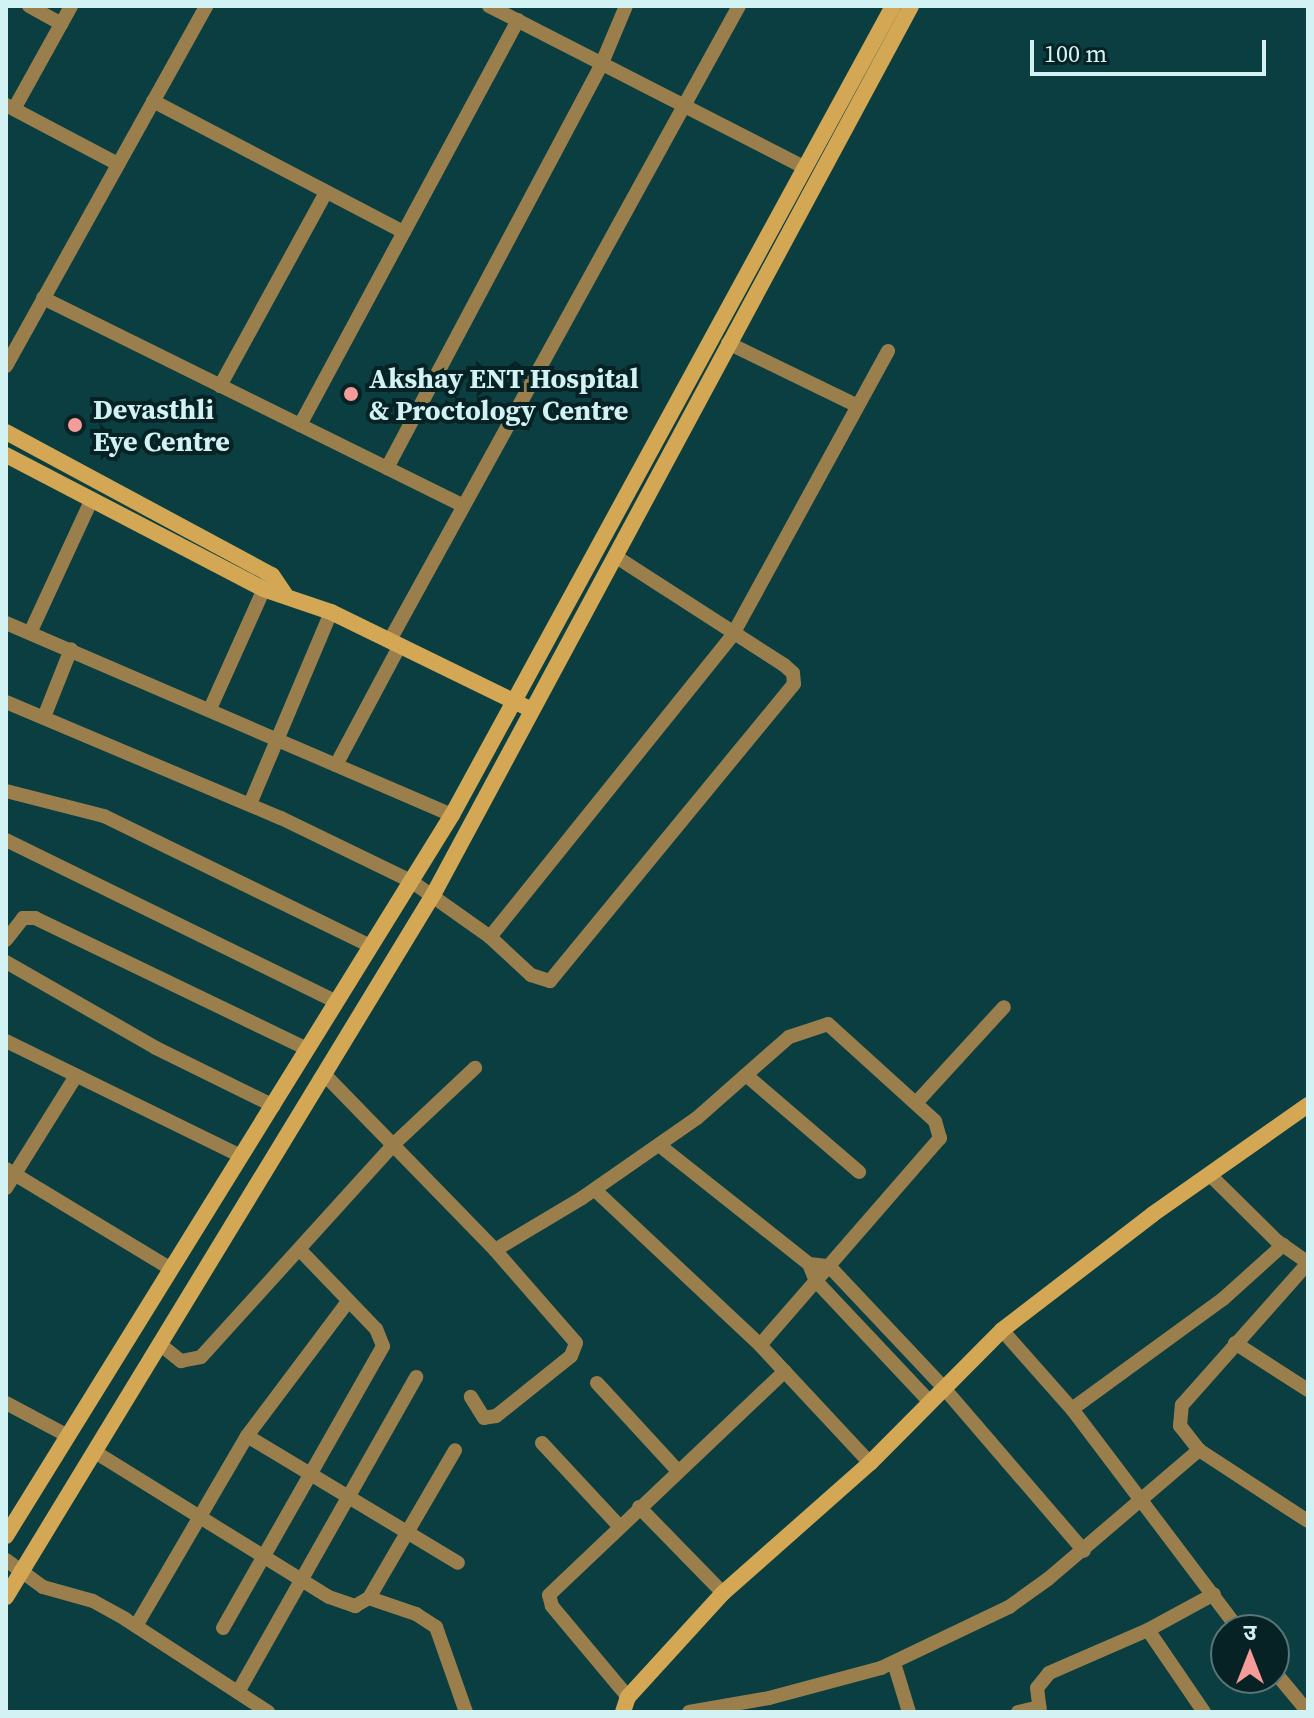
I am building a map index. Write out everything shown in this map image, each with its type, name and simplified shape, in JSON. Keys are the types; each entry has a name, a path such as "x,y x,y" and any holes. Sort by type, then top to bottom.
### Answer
{"main road":[{"path":"6,1536 452,815 893,6"},
{"path":"6,1597 433,895 911,6"},
{"path":"6,432 285,594 395,642 534,711"},
{"path":"6,455 91,501 268,582"},
{"path":"626,1704 723,1593 870,1463 1002,1330 1153,1214 1212,1177 1308,1105"}],"street":[{"path":"29,6 61,24"},
{"path":"71,6 10,107 118,164"},
{"path":"6,366 206,6"},
{"path":"489,6 686,104 805,168"},
{"path":"387,468 602,63 626,6"},
{"path":"336,765 463,506 739,6"},
{"path":"300,425 518,20"},
{"path":"153,101 404,232"},
{"path":"220,386 326,192"},
{"path":"43,298 463,506"},
{"path":"728,343 858,406"},
{"path":"490,937 732,636 888,351"},
{"path":"30,633 91,501"},
{"path":"6,702 250,804 411,881 490,937 538,980 559,976 792,688 790,670 732,636 615,556"},
{"path":"210,709 268,582"},
{"path":"250,804 331,612"},
{"path":"6,623 452,815"},
{"path":"44,717 71,649"},
{"path":"6,791 104,816 371,946"},
{"path":"6,840 336,1002"},
{"path":"6,940 23,918 35,918 307,1049"},
{"path":"6,962 156,1048 274,1106"},
{"path":"916,1103 1004,1007"},
{"path":"491,1246 595,1190 659,1145 789,1037 828,1024 935,1121 940,1138 760,1345"},
{"path":"6,1041 241,1156"},
{"path":"161,1345 181,1361 197,1361 395,1143 475,1068"},
{"path":"324,1074 395,1143 491,1246 577,1347 491,1419 484,1418 471,1397"},
{"path":"746,1075 859,1172"},
{"path":"6,1188 10,1171 76,1076"},
{"path":"659,1145 809,1264 816,1281 929,1401"},
{"path":"10,1171 171,1269"},
{"path":"1212,1177 1283,1245 1308,1263 1182,1405 1180,1426 1199,1450 1308,1521"},
{"path":"595,1190 760,1345 870,1463"},
{"path":"1072,1409 1223,1299 1283,1245"},
{"path":"223,1628 314,1474 383,1346 376,1329 347,1303 300,1250"},
{"path":"809,1264 829,1266 943,1387 1084,1551"},
{"path":"136,1626 196,1517 247,1436 347,1303"},
{"path":"1002,1330 1072,1409 1228,1614"},
{"path":"1235,1343 1308,1390"},
{"path":"626,1704 549,1601 556,1585 785,1371"},
{"path":"238,1692 347,1493 416,1377"},
{"path":"597,1383 678,1471"},
{"path":"6,1403 68,1436"},
{"path":"247,1436 409,1529 458,1563"},
{"path":"542,1443 619,1526"},
{"path":"95,1452 265,1559 349,1606 369,1598 455,1450"},
{"path":"689,1712 769,1698 894,1663 1009,1607 1084,1551 1199,1450"},
{"path":"639,1507 723,1593"},
{"path":"6,1560 43,1587 93,1601 268,1712"},
{"path":"1018,1712 1039,1710 1037,1688 1049,1673 1148,1630 1214,1594"},
{"path":"369,1598 429,1621 442,1639 466,1712"},
{"path":"1148,1630 1204,1712"},
{"path":"894,1663 909,1712"},
{"path":"1290,1690 1308,1712"}],"place":[{"name":"Akshay ENT Hospital & Proctology Centre","path":"351,394"},
{"name":"Devasthli Eye Centre","path":"75,425"}]}
